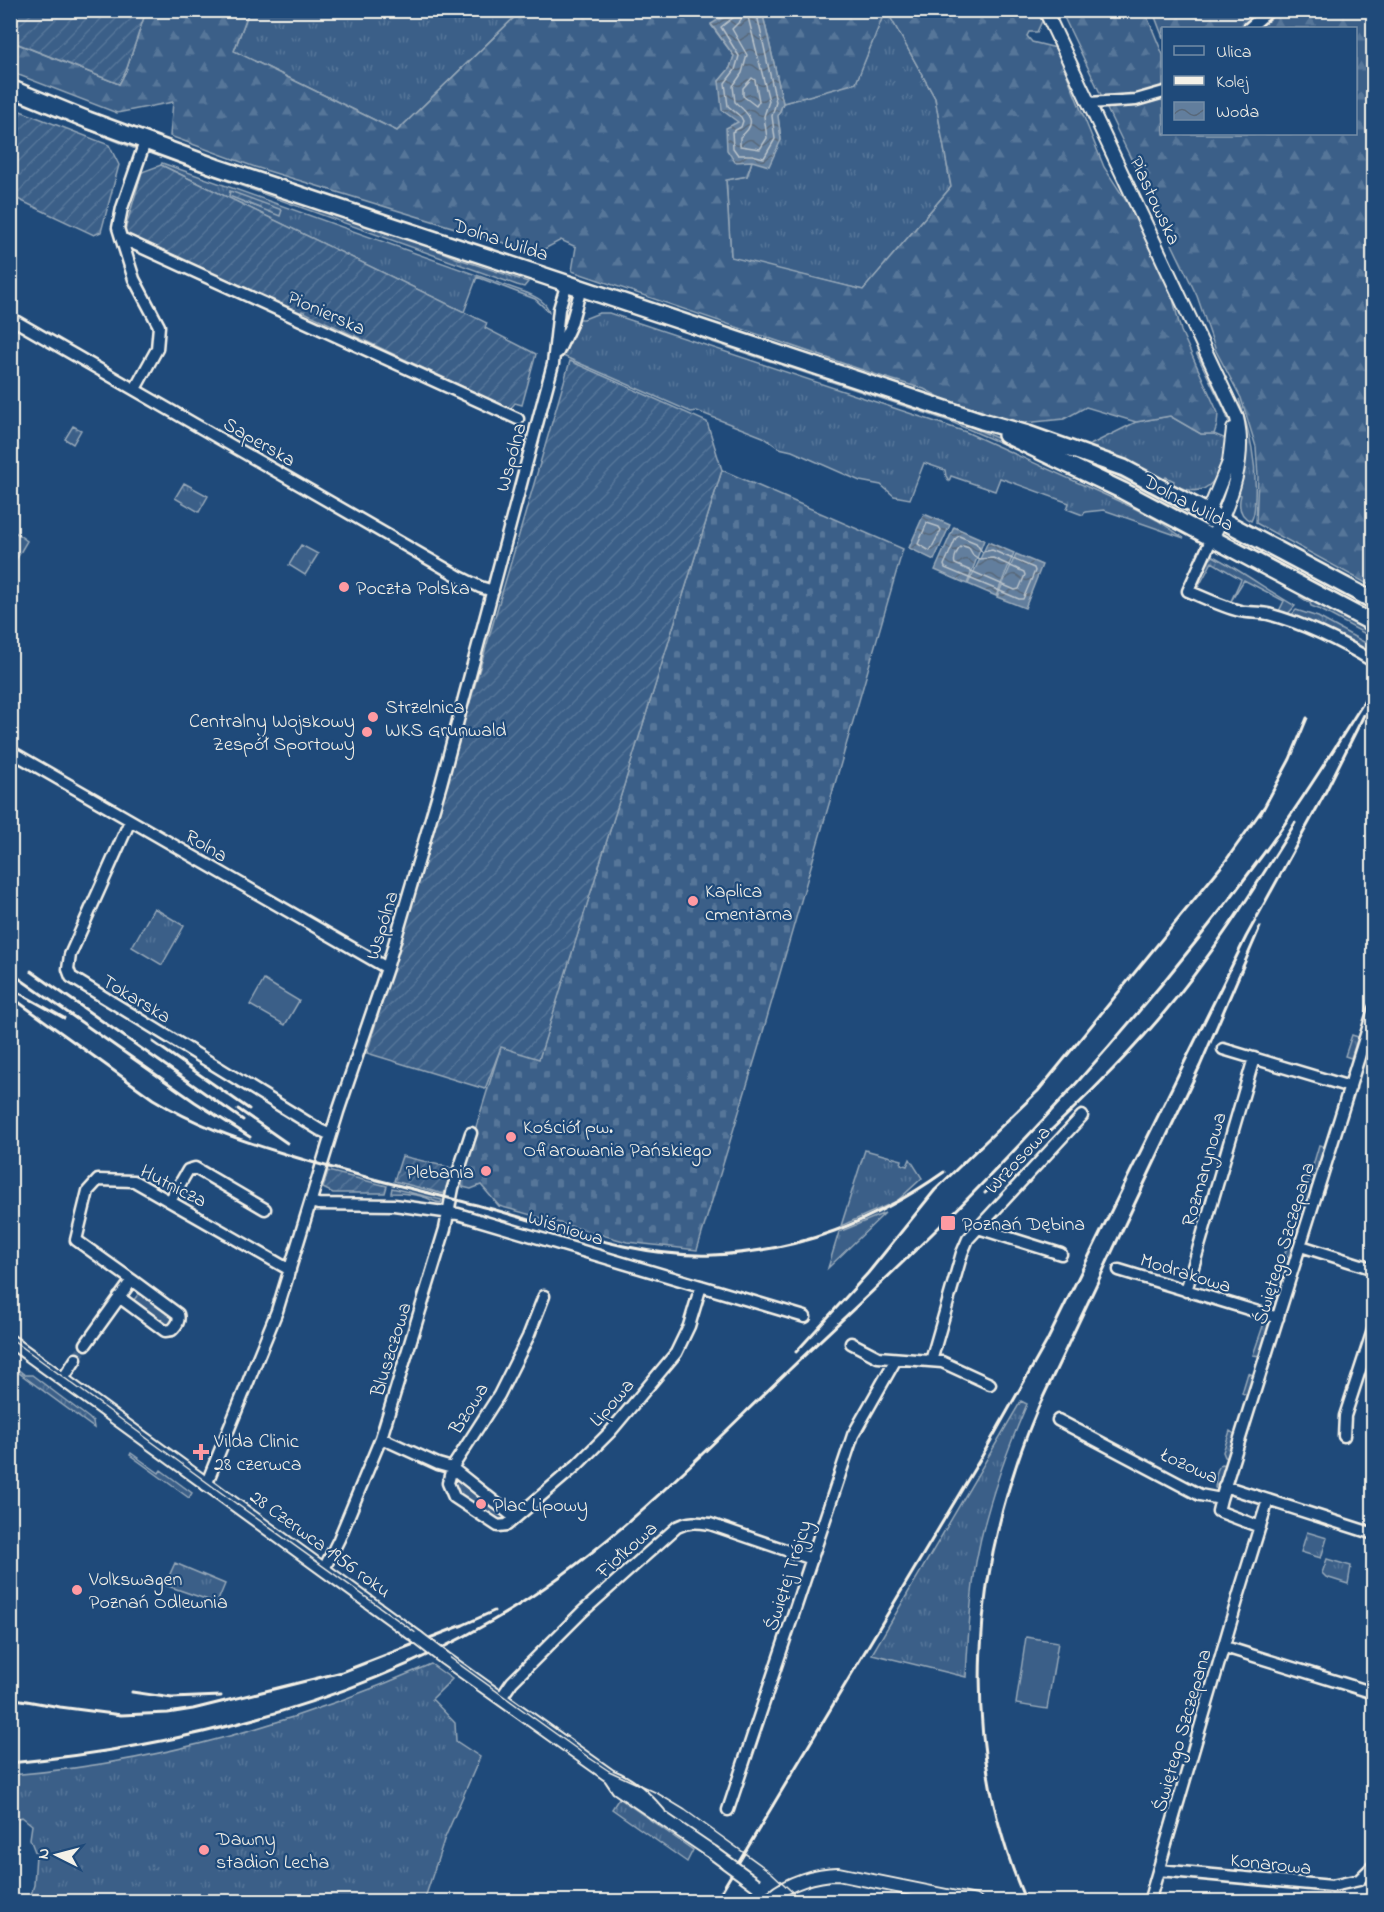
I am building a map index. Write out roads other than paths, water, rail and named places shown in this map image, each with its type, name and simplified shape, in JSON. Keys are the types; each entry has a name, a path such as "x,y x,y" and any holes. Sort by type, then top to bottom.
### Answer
{"main road":[{"name":"Dolna Wilda","path":"10,88 145,142 982,422 1028,434 1113,463 1374,601"},
{"name":"Dolna Wilda","path":"982,422 1113,486 1374,624"}],"street":[{"name":"Piastowska","path":"1045,10 1239,425 1241,455 1215,516 1212,538 1188,591 1239,611 1267,614 1328,637 1374,662"},
{"path":"1250,27 1270,10"},
{"path":"1089,103 1136,100 1162,93"},
{"path":"135,389 157,349 159,326 134,279 118,228 122,208 145,142"},
{"name":"Pionierska","path":"120,238 518,419"},
{"name":"Wspólna","path":"206,1485 272,1327 331,1135 387,968 438,795 553,364 559,309 574,286"},
{"name":"Saperska","path":"10,318 480,587 493,591"},
{"name":"Rolna","path":"10,751 387,968"},
{"name":"Tokarska","path":"130,821 70,955 68,969 71,977 331,1135"},
{"name":"Świętego Szczepana","path":"1224,1486 1373,1014"},
{"path":"1223,1049 1350,1087"},
{"name":"Rozmarynowa","path":"1186,1291 1254,1058"},
{"name":"Wrzosowa","path":"931,1361 965,1245 1082,1116"},
{"name":"Bluszczowa","path":"324,1569 381,1438 442,1240 453,1188 471,1133"},
{"path":"170,1202 188,1170 195,1168 265,1209"},
{"name":"Hutnicza","path":"132,1280 76,1240 88,1191 98,1180 134,1181 290,1270"},
{"name":"Wiśniowa","path":"311,1202 394,1205 448,1212 805,1317"},
{"path":"978,1228 1061,1254"},
{"path":"1301,1246 1374,1269"},
{"name":"Modrakowa","path":"1119,1270 1278,1318"},
{"path":"86,1344 119,1297 132,1280 178,1314 179,1318 172,1330 165,1331 119,1297"},
{"name":"Lipowa","path":"515,1518 577,1465 610,1432 676,1353 688,1326 701,1286"},
{"name":"Bzowa","path":"452,1468 504,1386 528,1337 544,1296"},
{"path":"1344,1436 1345,1416 1374,1327"},
{"name":"28 Czerwca 1956 roku","path":"10,1341 444,1658 610,1776 623,1780 646,1799 659,1814 757,1885 774,1900 780,1890 821,1876 838,1874 976,1902"},
{"path":"851,1343 878,1357 947,1364 990,1384"},
{"path":"63,1379 76,1359"},
{"name":"Świętej Trójcy","path":"728,1810 853,1435 896,1359"},
{"name":"Łozowa","path":"1058,1420 1200,1495 1221,1499 1224,1486 1374,1534"},
{"path":"381,1438 452,1468 515,1518 507,1525 498,1526 454,1497 448,1483 452,1468"},
{"path":"1221,1499 1218,1512 1260,1527"},
{"name":"Świętego Szczepana","path":"1149,1902 1268,1500"},
{"name":"Fiołkowa","path":"501,1698 512,1682 582,1612 677,1527 687,1522 710,1524 812,1559"},
{"path":"1225,1647 1374,1693"},
{"name":"Konarowa","path":"1159,1870 1332,1886 1359,1880 1374,1865"}],"water":[{"path":"734,11 762,11 783,103 778,116 781,140 769,166 752,161 735,162 727,150 726,128 738,122 722,110 719,81 730,68 734,56 711,24"},
{"path":"924,514 950,525 934,560 909,548"},
{"path":"954,527 984,540 967,584 935,570"},
{"path":"988,542 1014,553 996,596 968,584"},
{"path":"1016,554 1042,565 1025,608 997,597"}],"tunnel":[{"path":"76,1359 86,1344"}],"tram line":[{"path":"10,1338 588,1757 609,1771 657,1793 685,1810 772,1873 803,1902"}],"railway":[{"path":"10,1763 73,1756 198,1733 259,1718 320,1699 437,1651 492,1621 573,1567 611,1537 648,1505 931,1236 1090,1068 1197,941 1264,853 1374,686"},
{"path":"715,1902 982,1456 1047,1341 1246,937 1324,795 1364,715"},
{"path":"1260,815 1290,759 1307,718"},
{"path":"796,1352 868,1273 935,1190 1038,1091 1224,863 1264,807"},
{"path":"985,1193 1095,1087 1158,1020 1213,949 1295,823"},
{"path":"1026,1902 1004,1841 989,1779 981,1717 981,1654 986,1591 998,1529 1015,1468 1038,1408 1200,1066 1260,927"},
{"path":"31,971 243,1120"},
{"path":"10,972 195,1102 250,1137"},
{"path":"12,989 64,1018"},
{"path":"10,996 153,1099 216,1130 265,1148 333,1168 627,1247 684,1255 713,1255 745,1252 806,1240 835,1231 890,1206 944,1172"},
{"path":"153,1042 249,1109"},
{"path":"238,1109 287,1143"},
{"path":"10,1698 121,1715 168,1713 193,1709 342,1672 494,1611"},
{"path":"132,1692 172,1698 221,1696"}],"place":[{"name":"Poczta Polska","path":"344,587"},
{"name":"Strzelnica WKS Grunwald","path":"373,717"},
{"name":"Centralny Wojskowy Zespół Sportowy","path":"367,732"},
{"name":"Kaplica cmentarna","path":"693,901"},
{"name":"Kościół pw. Ofiarowania Pańskiego","path":"511,1137"},
{"name":"Plebania","path":"486,1171"},
{"name":"Poznań Dębina","path":"948,1223"},
{"name":"Vilda Clinic 28 czerwca","path":"201,1452"},
{"name":"Plac Lipowy","path":"481,1504"},
{"name":"Volkswagen Poznań Odlewnia","path":"77,1590"},
{"name":"Dawny stadion Lecha","path":"204,1850"}]}
